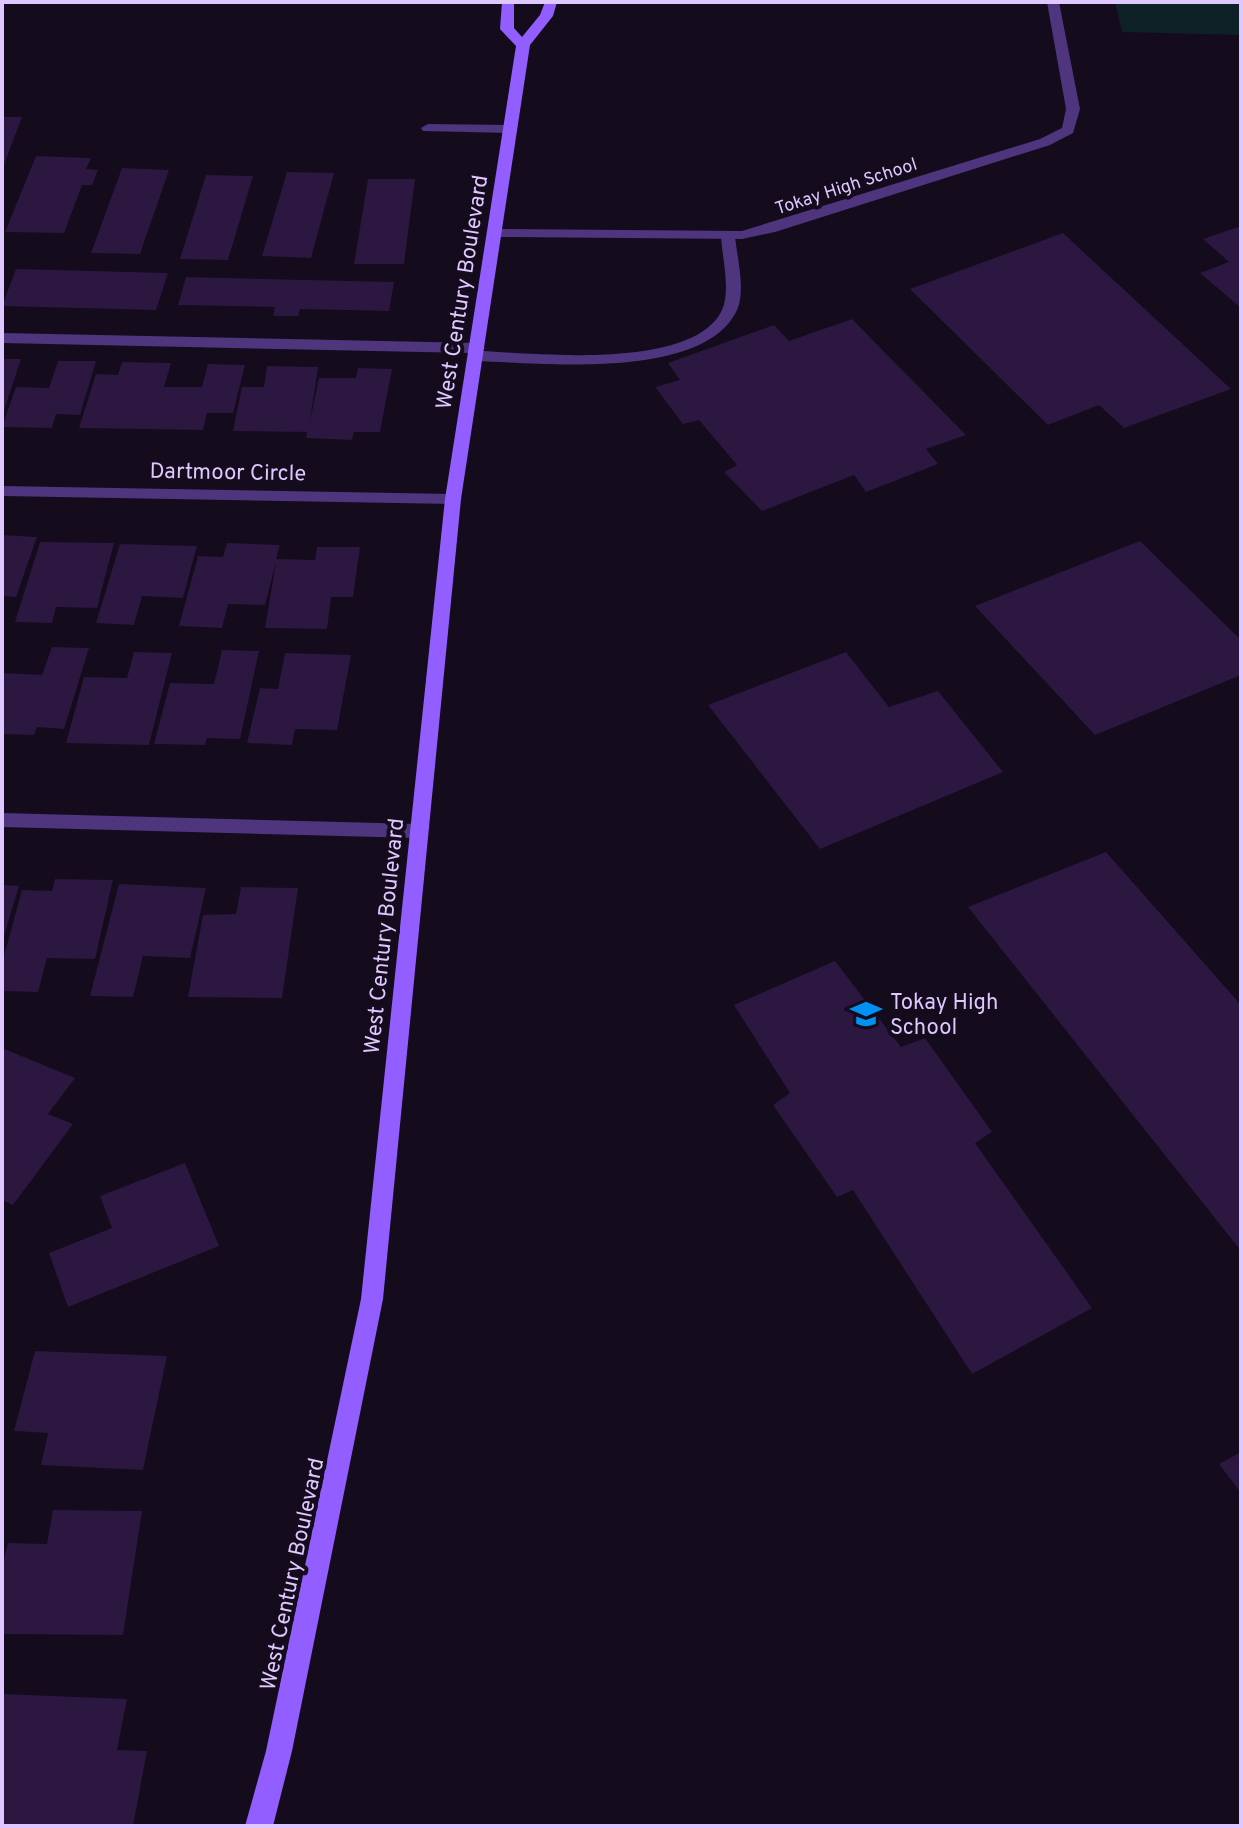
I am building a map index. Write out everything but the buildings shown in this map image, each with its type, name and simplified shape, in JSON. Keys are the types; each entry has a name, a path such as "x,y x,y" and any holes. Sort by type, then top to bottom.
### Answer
{"street":[{"path":"508,2 507,29 523,45"},
{"name":"West Century Boulevard","path":"259,1826 279,1751 372,1299 453,499 523,45 546,16 551,2"},
{"name":"Tokay High School","path":"496,233 728,236 770,229 1045,142 1068,130 1073,109 1053,2"},
{"path":"428,128 510,129"},
{"path":"2,338 608,358 659,355 714,334 731,309 728,236"},
{"name":"Dartmoor Circle","path":"2,491 453,499"},
{"path":"2,820 417,831"}],"shaded area":[{"path":"1115,2 1241,2 1241,35 1122,32"}],"place":[{"name":"Tokay High School","path":"866,1014"}]}
